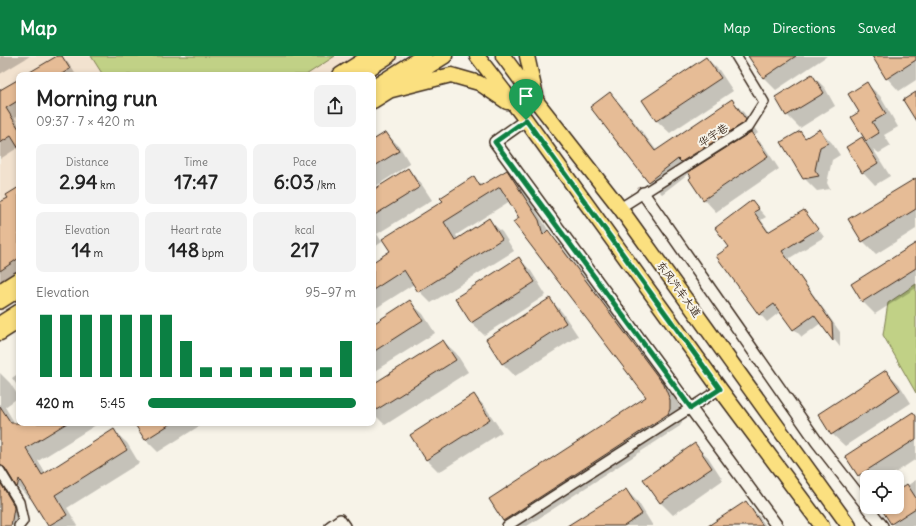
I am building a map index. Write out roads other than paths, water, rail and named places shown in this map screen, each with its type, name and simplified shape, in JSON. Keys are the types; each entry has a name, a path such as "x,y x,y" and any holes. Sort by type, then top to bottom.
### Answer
{"highway":[{"path":"363,72 388,56"},
{"path":"376,86 424,56"},
{"path":"0,301 16,291"},
{"path":"0,324 16,314"}],"main road":[{"path":"345,72 370,56"},
{"path":"376,98 445,56"},
{"path":"477,56 526,120 720,389 822,526"},
{"name":"东风汽车大道","path":"503,56 620,208 849,526"},
{"path":"527,56 537,102"},
{"path":"388,91 451,75 479,83 517,109"},
{"path":"0,291 16,281"},
{"path":"0,333 16,323"}],"street":[{"name":"华宇巷","path":"620,208 748,127 764,102 736,56"},
{"path":"526,120 495,142 777,526"},
{"path":"643,193 817,442 860,498"},
{"path":"507,526 720,389"},
{"path":"0,471 19,502 23,521 19,526"},
{"path":"873,514 882,526"},
{"path":"330,526 340,520 345,526"}]}
